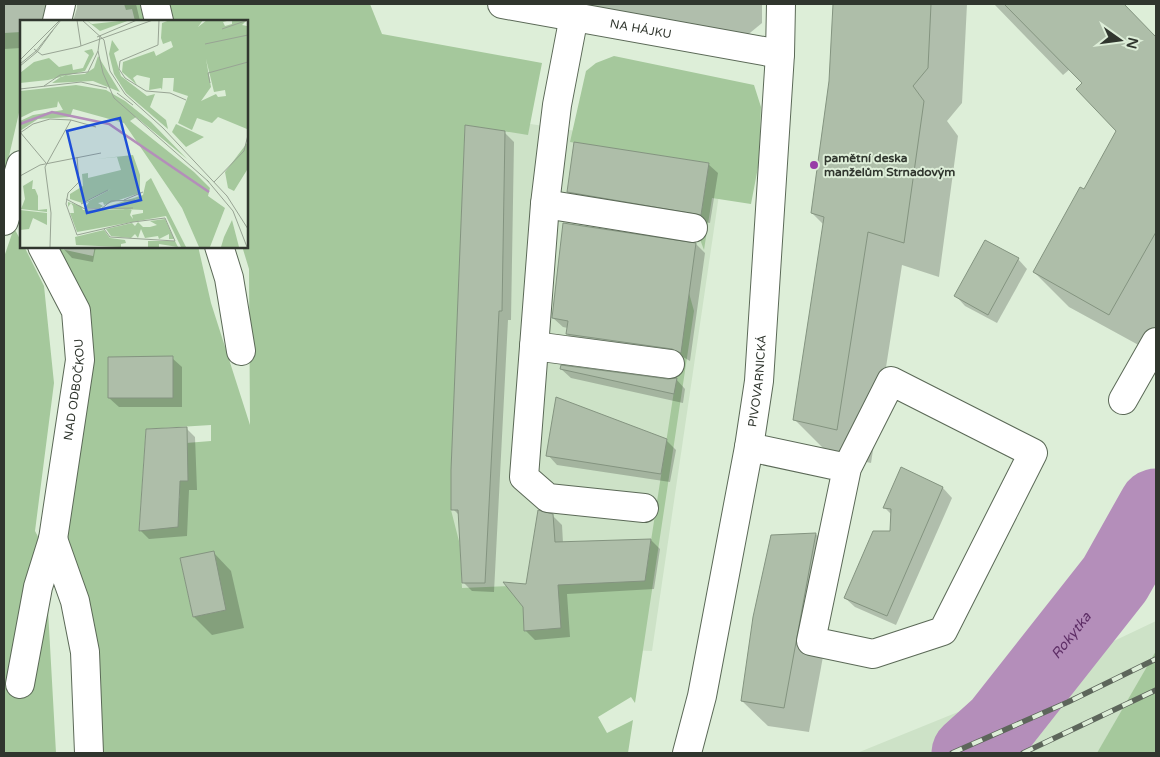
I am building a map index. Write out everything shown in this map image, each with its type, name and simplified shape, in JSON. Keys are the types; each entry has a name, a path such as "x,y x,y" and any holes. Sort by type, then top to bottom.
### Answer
{"street":[{"path":"57,20 61,4"},
{"path":"155,4 158,20"},
{"name":"NA HÁJKU","path":"502,4 780,54"},
{"name":"PIVOVARNICKÁ","path":"687,753 702,696 749,447 759,381 780,54 781,4"},
{"path":"574,16 557,104 546,204 524,477 548,498 644,508"},
{"path":"4,221 18,199 20,176"},
{"path":"546,204 692,228"},
{"name":"NAD ODBOČKOU","path":"20,684 38,587 53,539 80,360 76,311 43,248"},
{"path":"220,248 229,278 241,351"},
{"path":"1123,400 1156,342"},
{"path":"534,346 670,364"},
{"path":"891,381 1033,453 943,631 873,654 811,641 847,468 891,381"},
{"path":"749,447 847,468"},
{"name":"NAD ODBOČKOU","path":"53,539 75,601 85,652 89,753"}],"shaded area":[{"path":"452,112 725,154 652,651 436,642"},
{"path":"1156,621 1156,728 1105,753 857,753 1000,695"}],"green space":[{"path":"124,4 140,4 144,20 135,20 132,9 126,10"},
{"path":"165,4 370,4 382,34 542,63 528,135 465,125 451,510 460,545 462,588 645,580 689,293 694,311 635,703 631,697 598,717 607,733 633,720 628,753 95,753 59,544 89,362 48,248 93,256 95,248 198,248 211,303 250,425 249,269 243,248 248,248 248,20 170,20","holes":["108,357 173,357 173,398 108,398","211,425 211,441 186,443 188,480 180,481 180,498 177,498 163,528 139,530 146,429","180,558 226,610 193,617"]},
{"path":"20,32 20,108 4,178 4,33"},
{"path":"614,56 754,85 761,107 759,162 751,204 712,198 704,250 698,234 709,163 570,142 586,71 596,63"},
{"path":"14,228 20,239 20,248 25,248 44,286 54,383 35,531 54,567 47,592 56,753 4,753 4,257"},
{"path":"1156,651 1156,753 1097,753"}],"building":[{"path":"833,4 931,4 928,68 913,86 924,101 904,243 868,232 837,430 793,420 824,217 811,213 829,81"},
{"path":"1004,4 1124,4 1156,37 1156,232 1109,315 1033,272 1080,187 1084,189 1116,131 1076,89 1082,83"},
{"path":"465,125 505,131 502,311 499,311 485,583 462,583 458,510 451,510"},
{"path":"574,142 709,163 701,215 567,192"},
{"path":"563,223 696,243 681,353 672,349 566,334 568,321 552,318"},
{"path":"985,240 1019,258 988,315 954,296"},
{"path":"173,356 173,398 108,398 108,357"},
{"path":"561,365 668,379 677,378 674,394 560,369"},
{"path":"556,397 667,439 661,474 546,456"},
{"path":"187,427 188,481 180,481 178,527 139,531 146,429"},
{"path":"901,467 943,487 887,616 844,598 873,531 890,531 891,509 883,508"},
{"path":"538,510 553,514 555,542 651,539 645,581 558,585 561,628 524,631 523,607 503,582 526,584"},
{"path":"816,533 784,708 741,701 753,617 771,535"},
{"path":"214,551 226,610 193,617 180,558"}],"waterway":[{"name":"Rokytka","path":"969,753 1000,725 1115,579 1156,506"}],"railway":[{"path":"952,753 1068,702 1156,659"},
{"path":"1023,753 1156,690"}],"place":[{"name":"pamětní deska manželům Strnadovým","path":"814,165"}]}
